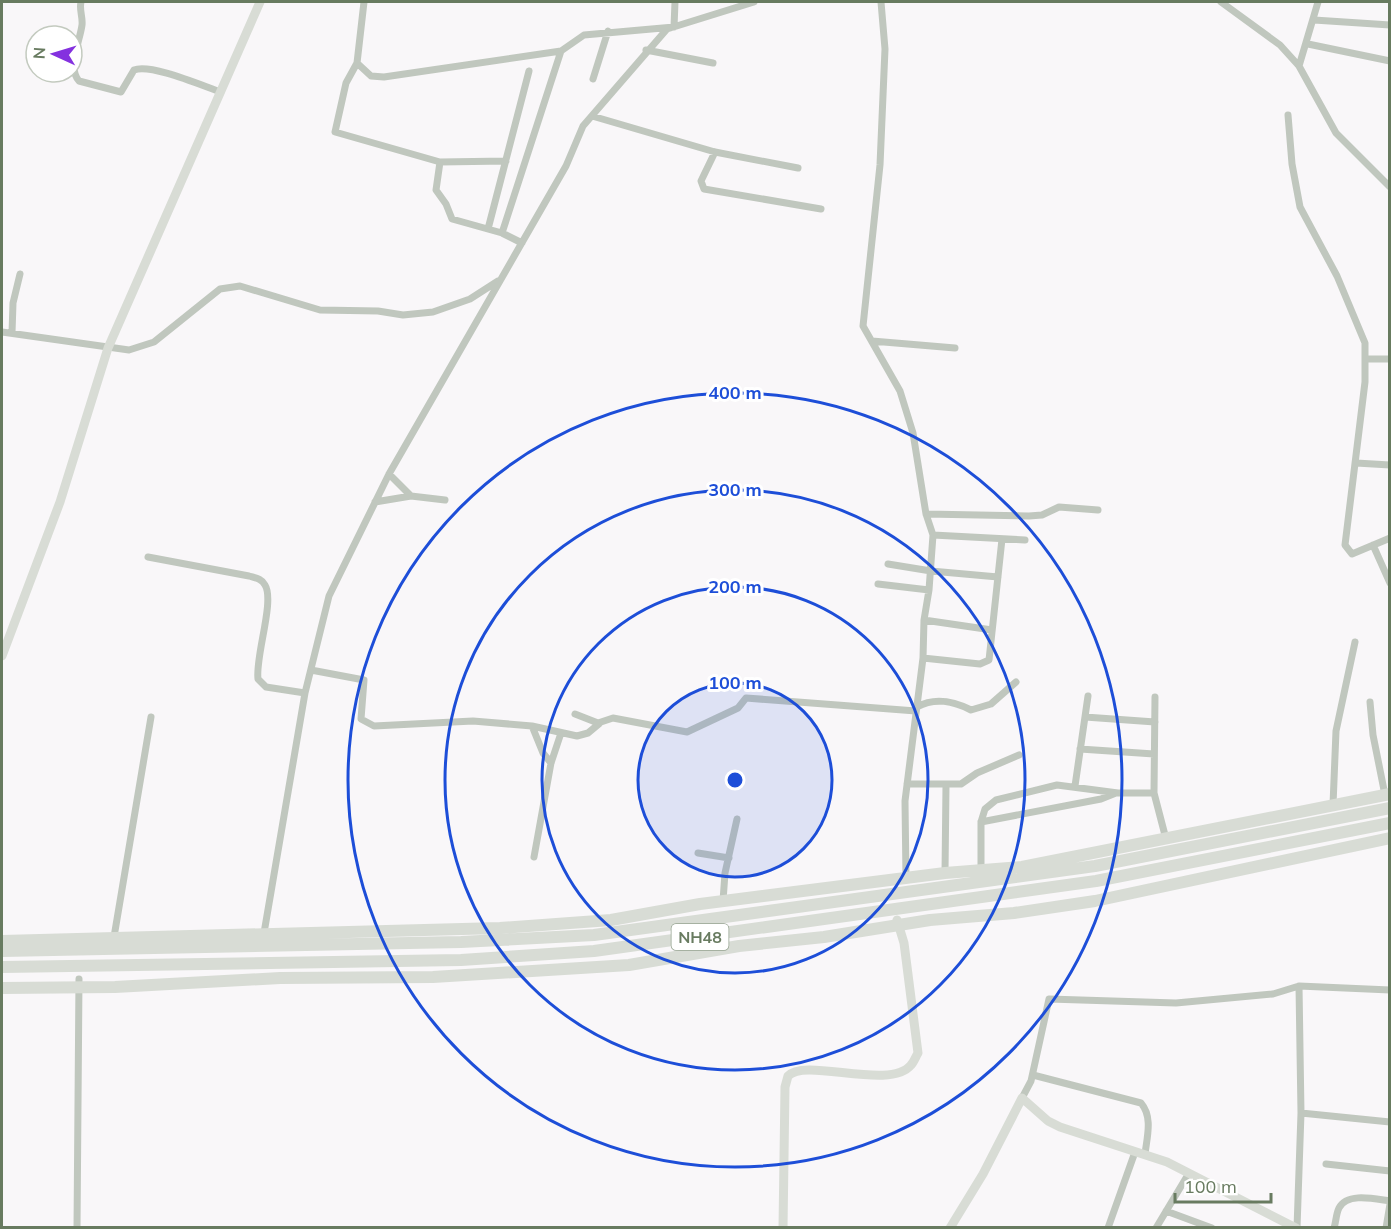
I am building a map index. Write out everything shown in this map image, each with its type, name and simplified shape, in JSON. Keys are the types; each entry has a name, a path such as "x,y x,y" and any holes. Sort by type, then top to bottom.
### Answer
{"highway":[{"path":"2,941 80,941 114,937 500,928 611,920 723,901 893,884 906,879 945,873 1022,867 1387,794"},
{"name":"NH48","path":"2,951 461,942 594,935 1095,866 1389,808"},
{"name":"NH48","path":"2,967 461,960 594,951 1096,880 1389,823"},
{"path":"2,988 79,983 322,977 433,977 629,965 739,946 824,937 898,923 1095,901 1389,838"},
{"path":"322,962 322,977"}],"street":[{"path":"81,2 82,24 74,71 79,81 122,92 134,70 140,68 177,77 221,92"},
{"path":"2,656 60,502 108,348 260,2"},
{"path":"364,2 357,63 346,83 335,132 440,162 506,161"},
{"path":"674,27 675,2"},
{"path":"264,933 305,693 329,596 389,474 566,166 583,126 646,50 667,29 754,2"},
{"path":"880,2 885,49 880,165 863,326 900,391 913,433 926,514 933,535 929,590 924,620 923,658 907,784 906,879"},
{"path":"1221,2 1280,45 1299,66 1336,134 1389,187"},
{"path":"1299,66 1308,44 1318,2"},
{"path":"1314,20 1389,26"},
{"path":"357,63 371,76 384,77 561,51 584,35 608,31 674,27"},
{"path":"593,78 608,31"},
{"path":"1308,44 1389,61"},
{"path":"646,50 713,63"},
{"path":"502,233 561,51"},
{"path":"488,229 529,71"},
{"path":"1288,115 1292,164 1300,207 1337,276 1365,344 1356,463 1345,545 1352,554 1389,538"},
{"path":"592,116 715,152 798,168"},
{"path":"715,152 701,181 704,189 821,209"},
{"path":"440,162 436,190 446,204 452,219 502,233 522,243"},
{"path":"12,333 14,303 20,274"},
{"path":"2,332 129,351 154,342 220,289 240,286 320,310 403,315 433,312 470,299 500,280"},
{"path":"872,341 956,348"},
{"path":"1365,359 1389,359"},
{"path":"1356,463 1389,465"},
{"path":"389,474 411,495"},
{"path":"375,502 411,495 445,500"},
{"path":"926,514 1029,516 1045,514 1059,507 1098,510"},
{"path":"933,535 1024,540"},
{"path":"923,658 980,664 989,660 1002,539"},
{"path":"1373,545 1389,582"},
{"path":"148,557 249,576 264,582 267,603 258,664 258,680 272,688 305,693"},
{"path":"888,564 931,571 998,577"},
{"path":"878,584 929,590"},
{"path":"924,620 992,630"},
{"path":"1333,805 1336,730 1355,642"},
{"path":"311,670 364,680 361,719 374,726 473,721 532,726 577,736 588,733 602,722 613,718 687,732 738,708 746,698 917,709 930,700 959,705 971,710 992,704 1016,682"},
{"path":"1075,786 1088,696"},
{"path":"1155,697 1154,793 1166,839"},
{"path":"1370,702 1373,735 1387,794"},
{"path":"575,714 588,721 602,722"},
{"path":"114,937 147,753 151,717"},
{"path":"1085,717 1155,722"},
{"path":"532,726 543,753 551,763"},
{"path":"534,857 551,763 561,733"},
{"path":"1080,749 1154,754"},
{"path":"907,784 961,784 977,773 1019,755"},
{"path":"945,873 946,785"},
{"path":"981,870 981,822 985,809 996,800 1046,785 1075,786 1118,793 1154,793"},
{"path":"981,822 1101,799 1118,793"},
{"path":"723,901 737,819"},
{"path":"699,853 729,858"},
{"path":"783,1227 785,1087 788,1076 803,1070 846,1074 897,1074 911,1066 918,1053 912,990 898,923"},
{"path":"77,1227 79,983"},
{"path":"1022,1098 1048,1121 1060,1127 1140,1153 1189,1173 1296,1227 1301,1113 1299,986"},
{"path":"950,1227 983,1174 1033,1075 1049,999 1176,1003 1273,994 1299,986 1389,990"},
{"path":"1033,1075 1142,1103 1148,1113 1140,1153 1108,1227"},
{"path":"1301,1113 1389,1122"},
{"path":"1326,1164 1389,1171"},
{"path":"1156,1227 1189,1173"},
{"path":"1334,1227 1339,1207 1344,1202 1362,1198 1389,1203 1386,1227"},
{"path":"1166,1211 1212,1227"}]}
